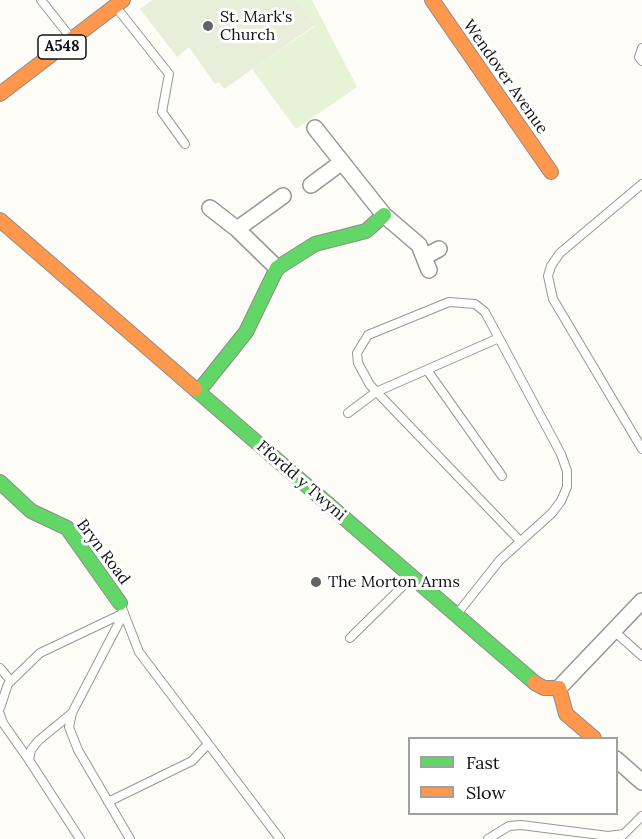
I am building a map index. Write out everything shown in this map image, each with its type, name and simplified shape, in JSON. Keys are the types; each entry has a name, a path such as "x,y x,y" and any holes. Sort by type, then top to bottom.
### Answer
{"street":[{"name":"Wendover Avenue","path":"432,0 551,172"},
{"name":"A548","path":"0,94 119,3"},
{"path":"315,128 384,215 419,245 426,263 439,249"},
{"path":"311,185 342,162"},
{"path":"237,229 284,196"},
{"path":"210,208 237,229 277,268"},
{"path":"198,392 246,332 277,268 315,244 366,231 384,215"},
{"name":"Ffordd y Twyni","path":"0,220 531,680 544,688 559,688"},
{"name":"Bryn Road","path":"0,482 31,511 57,521 67,528 122,608"},
{"path":"593,737 566,714 559,688 642,601"},
{"path":"618,761 642,782"}],"lane":[{"path":"40,0 72,39"},
{"path":"119,3 169,74 162,112 186,144"},
{"path":"642,48 639,57 642,61"},
{"path":"642,184 560,253 551,266 548,276 553,299 642,449"},
{"path":"456,615 500,560 552,513 567,487 567,471 485,312 475,304 465,301 449,302 368,335 357,353 358,363 376,392 520,541"},
{"path":"348,413 376,392 499,338"},
{"path":"427,370 502,476"},
{"path":"350,638 412,577"},
{"path":"0,708 10,681 40,653 122,608"},
{"path":"122,608 72,713 69,727 72,738 130,839"},
{"path":"122,608 139,652 280,839"},
{"path":"614,632 642,656"},
{"path":"0,668 10,681"},
{"path":"29,760 31,750 38,741 72,713"},
{"path":"0,714 3,723 80,839"},
{"path":"108,802 192,761 208,744"},
{"path":"488,839 509,826 522,825 622,837 642,816"}],"green space":[{"path":"152,0 296,0 315,25 224,89 219,82 215,84 189,47 177,57 140,9"},
{"path":"296,0 312,0 357,87 296,129 252,69 315,26"}],"traffic: fast":[{"path":"198,392 246,332 277,268 315,244 366,231 384,215"},
{"path":"195,389 535,683"},
{"path":"0,482 31,511 67,528 120,603"}],"traffic: slow":[{"path":"0,94 123,0"},
{"path":"432,0 551,172"},
{"path":"0,220 195,389"},
{"path":"535,683 544,688 559,688 566,714 593,737"}],"place":[{"name":"St. Mark's Church","path":"208,26"},
{"name":"The Morton Arms","path":"316,582"}]}
